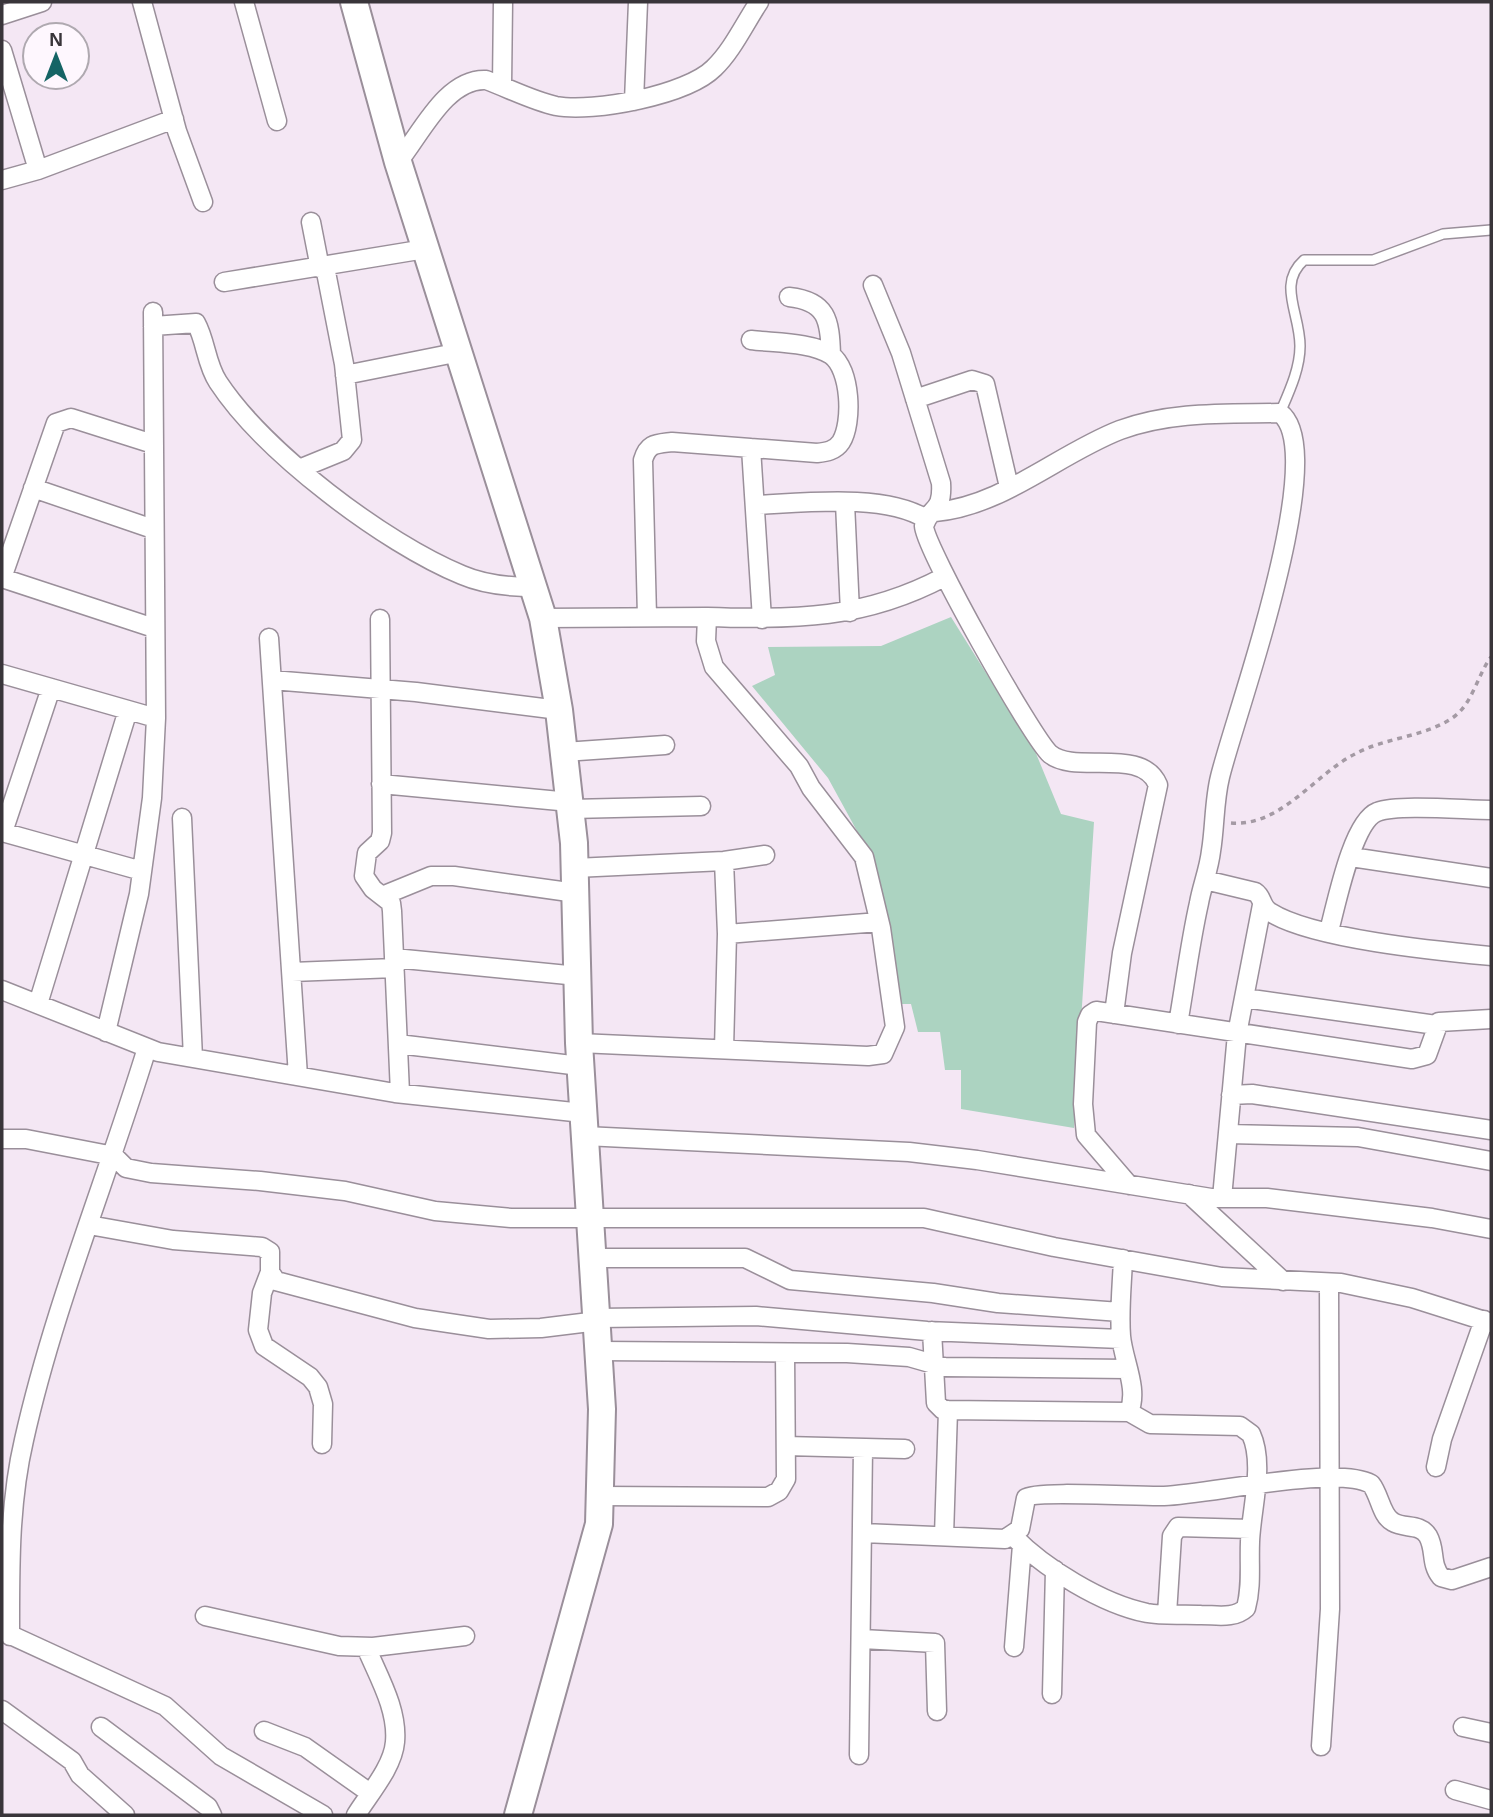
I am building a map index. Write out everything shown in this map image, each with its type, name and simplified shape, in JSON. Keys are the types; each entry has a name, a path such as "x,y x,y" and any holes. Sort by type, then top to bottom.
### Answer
{"main road":[{"path":"354,2 398,162 543,618 559,710 571,805 576,881 579,1054 600,1351 603,1444 599,1524 577,1612 518,1815"}],"street":[{"path":"2,15 42,2"},
{"path":"142,2 174,119 203,202"},
{"path":"244,2 277,121"},
{"path":"502,86 503,2"},
{"path":"634,101 638,2"},
{"path":"398,162 452,90 474,80 502,86 555,106 581,107 634,101 693,82 714,68 759,2"},
{"path":"2,50 38,170"},
{"path":"2,180 38,170 174,119"},
{"path":"299,469 343,451 352,440 345,375 311,222"},
{"path":"224,282 425,249"},
{"path":"873,285 901,353 941,483 942,498 930,516 927,540 944,577 1051,755 1065,760 1120,763 1147,771 1158,785 1122,953 1114,1014"},
{"path":"789,297 813,302 822,308 831,334 831,355"},
{"path":"106,1031 142,871 152,797 156,718 153,319 196,323 207,361 218,382 250,423 299,469 387,534 462,575 501,586 534,587"},
{"path":"647,616 643,460 646,449 653,444 672,442 817,453 830,451 841,442 847,418 847,384 842,368 831,355 810,348 751,340"},
{"path":"345,375 460,352"},
{"path":"915,399 972,380 985,384 1009,487"},
{"path":"755,505 845,503 908,510 930,516 956,510 1009,487 1119,431 1163,417 1280,413 1292,428 1295,444 1292,506 1263,634 1220,777 1215,822 1178,1024"},
{"path":"153,444 71,418 62,419 53,428 2,578 154,628"},
{"path":"751,448 762,619"},
{"path":"33,488 153,528"},
{"path":"845,503 850,612"},
{"path":"543,618 647,616 762,619 850,612 922,589 944,577"},
{"path":"398,1044 579,1054 724,1049 883,1054 895,1027 879,922 864,857 811,788 799,766 714,667 706,641 707,617"},
{"path":"380,619 382,833 380,841 367,853 364,876 391,903 400,1093"},
{"path":"269,638 298,1076"},
{"path":"2,674 156,718"},
{"path":"272,680 380,688 559,710"},
{"path":"51,688 2,832 142,871"},
{"path":"38,1004 81,856 128,710"},
{"path":"564,752 665,746"},
{"path":"381,784 571,805 701,806"},
{"path":"1329,932 1360,830 1368,818 1378,812 1491,810"},
{"path":"182,818 193,1058"},
{"path":"382,895 431,876 576,881 765,855"},
{"path":"1351,857 1491,878"},
{"path":"723,860 727,934 724,1049"},
{"path":"1205,880 1255,892 1260,895 1262,905 1237,1034 1222,1198"},
{"path":"1262,905 1279,917 1329,932 1448,952 1491,956"},
{"path":"727,934 879,922"},
{"path":"292,972 395,963 578,976"},
{"path":"2,990 147,1048 584,1125 977,1160 1189,1194 1222,1198 1267,1198 1432,1218 1491,1229"},
{"path":"1244,998 1436,1025 1445,1021 1491,1019"},
{"path":"1129,1185 1095,1147 1084,1126 1087,1022 1090,1015 1096,1012 1114,1014 1423,1059 1431,1048 1436,1025"},
{"path":"147,1048 114,1156 49,1342 23,1441 6,1565 6,1634 165,1706 221,1756 323,1815"},
{"path":"1231,1095 1252,1094 1366,1109 1491,1130"},
{"path":"1228,1134 1358,1138 1491,1161"},
{"path":"2,1139 26,1139 114,1156 127,1168 151,1173 260,1181 345,1191 435,1211 511,1218 924,1217 1222,1277 1329,1283 1412,1298 1487,1321 1442,1438 1436,1467"},
{"path":"1189,1194 1283,1280"},
{"path":"89,1225 173,1240 262,1247 270,1252 270,1272 262,1293 258,1330 264,1346 310,1377 317,1387 323,1404 322,1444"},
{"path":"594,1258 745,1258 790,1280 933,1293 998,1303 1120,1312"},
{"path":"1123,1259 1121,1339 1132,1397 1129,1412"},
{"path":"270,1272 282,1283 367,1307 489,1329 541,1328 598,1319 756,1316 932,1331 1121,1339"},
{"path":"1321,1746 1330,1609 1329,1283"},
{"path":"863,1533 1018,1540 1055,1570 1123,1605 1148,1613 1234,1615 1246,1608 1250,1593 1254,1487 1254,1441 1247,1429 1150,1424 1129,1412 938,1408 932,1331"},
{"path":"600,1351 909,1357 934,1365 1127,1369"},
{"path":"600,1496 768,1497 779,1491 786,1479 785,1353"},
{"path":"944,1536 948,1410"},
{"path":"786,1446 905,1449"},
{"path":"859,1755 863,1448"},
{"path":"1014,1647 1018,1540 1024,1503 1030,1494 1168,1496 1328,1477 1350,1478 1371,1485 1386,1517 1393,1522 1421,1529 1428,1536 1433,1563 1441,1577 1452,1580 1491,1567"},
{"path":"1167,1614 1172,1536 1178,1527 1251,1530"},
{"path":"1052,1694 1055,1570"},
{"path":"205,1616 339,1646 429,1643 465,1636"},
{"path":"862,1639 935,1643 937,1711"},
{"path":"356,1815 395,1742 393,1712 366,1647"},
{"path":"2,1710 72,1761 79,1775 125,1815"},
{"path":"101,1727 208,1807 212,1815"},
{"path":"1463,1727 1491,1733"},
{"path":"264,1731 305,1747 370,1793"},
{"path":"1455,1790 1491,1800"}],"lane":[{"path":"1280,413 1293,381 1300,347 1296,306 1289,287 1292,270 1304,260 1373,260 1443,234 1491,230"}],"path":[{"path":"1215,822 1240,824 1271,814 1353,754 1446,722 1458,714 1491,657"}],"green space":[{"path":"951,617 1035,751 1061,814 1094,822 1074,1128 961,1109 961,1070 945,1070 940,1032 918,1032 911,1004 901,1004 869,853 828,778 752,686 775,675 768,647 881,646"}]}
